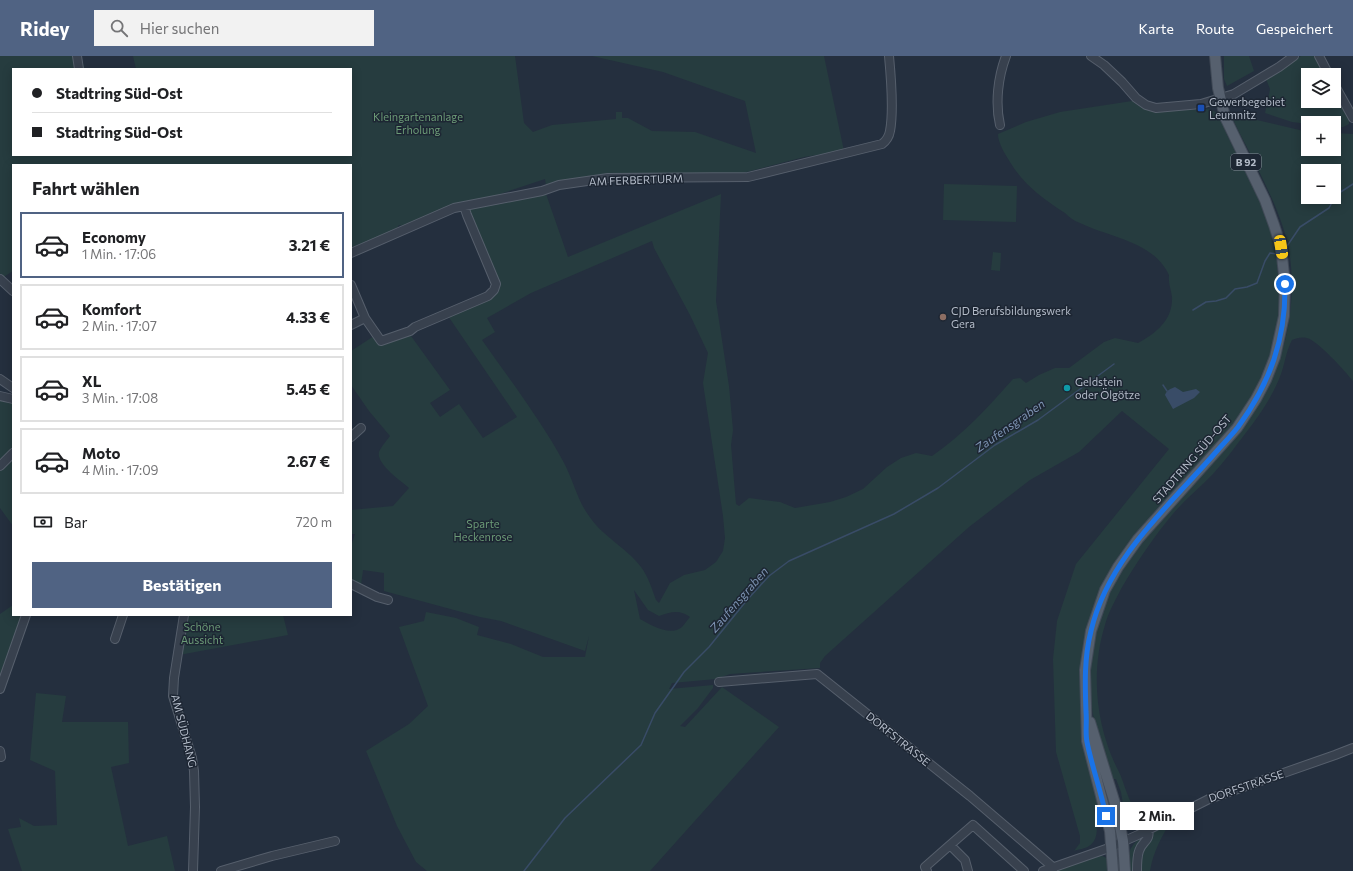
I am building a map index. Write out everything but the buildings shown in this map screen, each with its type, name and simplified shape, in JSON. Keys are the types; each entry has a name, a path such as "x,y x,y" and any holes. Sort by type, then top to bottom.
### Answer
{"main road":[{"name":"STADTRING SÜD-OST","path":"1113,871 1112,846 1103,800 1087,741 1085,692 1087,652 1091,631 1105,590 1118,567 1138,539 1237,428 1256,399 1266,380 1275,357 1281,336 1284,316 1284,268 1277,236 1265,200 1225,117 1220,99 1215,56"},
{"name":"STADTRING SÜD-OST","path":"1086,711 1117,810 1123,840 1124,871"}],"street":[{"path":"77,56 80,68"},
{"name":"AM FERBERTURM","path":"352,253 454,208 542,191 558,185 608,178 748,177 874,147 887,140 890,132 892,100 889,56"},
{"path":"1000,125 998,115 998,89 1006,56"},
{"path":"1091,56 1104,65 1136,98 1146,105 1156,108 1201,104 1234,94 1279,67 1294,56"},
{"path":"1319,56 1325,68"},
{"path":"1341,97 1353,118"},
{"path":"352,287 365,318 381,341 488,296 494,290 496,284 464,206"},
{"path":"0,280 12,290"},
{"path":"352,324 365,318"},
{"path":"0,379 12,387"},
{"path":"0,396 12,399"},
{"path":"352,436 361,428"},
{"path":"0,466 12,454"},
{"path":"352,584 377,597 388,600"},
{"path":"0,689 26,616"},
{"path":"115,640 123,616"},
{"name":"AM SÜDHANG","path":"184,616 176,663 173,696 192,758 194,771 195,807 193,871"},
{"name":"DORFSTRASSE","path":"719,682 816,674 970,796 1054,868"},
{"name":"DORFSTRASSE","path":"1042,871 1054,868 1112,846 1209,799 1353,748"},
{"path":"927,871 925,867 973,825 1024,871"},
{"path":"1137,871 1138,852 1142,844 1150,835 1148,829"},
{"path":"221,871 272,856 335,841"},
{"path":"950,845 965,860 968,871"}],"green space":[{"name":"Kleingartenanlage Erholung","path":"0,56 80,56 85,68 12,68 12,156 352,156 352,68 136,68 133,56 515,56 524,123 533,132 552,125 616,119 616,112 622,112 622,118 628,118 652,131 695,132 756,153 745,101 663,72 592,56 824,56 844,151 804,157 739,174 602,177 546,185 545,179 404,226 399,225 397,228 364,245 352,247 352,164 12,164 12,272 2,278 0,277"},
{"path":"1224,56 1249,56 1254,71 1227,86 1224,79"},
{"path":"1301,56 1314,56 1321,68 1301,68 1301,108 1341,108 1341,103 1349,117 1349,124 1341,127 1341,116 1301,116 1301,123 1292,122 1265,113 1270,89 1266,79"},
{"name":"Sparte Heckenrose","path":"1132,101 1139,106 1160,111 1210,109 1219,114 1227,135 1259,198 1272,229 1272,239 1276,251 1278,274 1281,274 1281,304 1277,336 1261,382 1234,426 1122,555 1084,648 1099,809 1094,810 1097,829 1093,843 1087,847 1074,851 1080,843 1080,836 1056,752 1053,659 1057,621 1076,564 1169,449 1122,411 1079,452 1030,480 969,527 825,656 820,663 820,668 730,674 716,679 672,683 669,689 713,685 713,688 698,708 680,726 685,727 722,687 779,727 650,871 427,871 416,862 397,826 366,751 409,724 428,706 399,627 424,621 426,612 456,618 479,627 477,635 511,644 543,657 585,657 589,636 585,651 501,621 480,617 384,591 384,573 363,570 361,585 352,581 352,543 355,534 352,534 352,510 393,506 409,488 390,472 381,462 379,452 390,436 369,411 352,386 352,350 374,336 379,345 405,334 411,336 450,390 430,403 440,417 459,404 483,438 517,417 448,316 494,296 499,291 499,285 470,214 470,209 475,206 546,194 568,257 721,194 716,301 729,386 733,430 731,445 736,504 739,506 749,498 780,502 795,508 830,502 846,497 863,489 887,467 901,458 916,453 932,456 965,430 1013,379 1020,378 1026,383 1055,368 1069,368 1104,342 1115,338 1138,343 1157,330 1170,312 1172,297 1169,275 1162,264 1153,255 1130,242 1072,219 1041,197 1015,170 1002,148 998,134 1026,122 1060,112","holes":["652,241 654,248 690,315 708,353 703,383 725,538 723,551 716,562 705,570 684,575 670,583 659,603 656,600 648,578 641,567 629,554 601,530 589,516 581,503 566,468 545,430 482,340 495,332 487,318 531,293","634,590 648,610 659,616 671,612 679,612 690,617 682,627 672,631 661,629 650,624 640,619"]},
{"path":"1231,114 1301,130 1301,156 1341,156 1341,133 1353,134 1353,381 1331,357 1312,340 1307,338 1297,338 1292,340 1288,348 1278,382 1260,413 1217,469 1187,499 1158,533 1121,589 1112,607 1100,643 1098,662 1098,700 1105,737 1111,755 1134,808 1144,817 1151,818 1169,814 1139,830 1138,828 1130,827 1126,823 1121,792 1105,758 1098,737 1093,714 1090,692 1090,669 1092,646 1097,624 1108,593 1117,576 1139,543 1206,469 1274,372 1284,344 1290,318 1292,279 1286,236 1269,192"},
{"path":"944,184 1017,186 1016,222 943,220"},
{"path":"993,252 1001,253 1000,271 991,270"},
{"path":"0,398 12,401 12,451 0,462"},
{"path":"12,460 12,525 0,508 0,470"},
{"path":"12,606 12,616 25,616 0,688 0,614"},
{"name":"Schöne Aussicht","path":"187,616 283,616 288,635 179,655"},
{"path":"36,693 66,696 62,722 128,722 129,763 111,767 128,846 167,836 175,871 22,871 8,829 21,827 19,818 34,826 57,825 55,771 30,760"},
{"path":"1172,819 1161,838 1151,864 1150,871 1139,871 1142,853 1152,837 1155,828"},
{"path":"1146,833 1135,871 1128,871 1129,853 1133,845"},
{"path":"1098,856 1107,858 1110,871 1055,871"}],"water":[{"path":"1175,387 1183,392 1196,389 1200,392 1194,398 1173,409 1165,395 1169,390"}],"waterway":[{"name":"Zaufensgraben","path":"1285,249 1300,227 1329,208 1336,195 1353,184"},
{"name":"Zaufensgraben","path":"1193,310 1206,302 1226,298 1235,289 1247,287 1257,283 1265,261 1270,253 1277,254"},
{"name":"Zaufensgraben","path":"524,871 565,818 641,745 655,713 684,672 709,647 747,600 769,576 789,561 894,514 938,488 995,445 1038,420 1114,364"},
{"path":"1163,385 1167,391"}],"place":[{"name":"Gewerbegebiet Leumnitz","path":"1201,108"},
{"name":"CJD Berufsbildungswerk Gera","path":"943,317"},
{"name":"Geldstein oder Ölgötze","path":"1067,388"}],"route":[{"path":"1106,816 1087,741 1085,670 1091,631 1097,611 1105,590 1118,567 1138,539 1237,428 1256,399 1266,380 1279,343 1284,316 1285,284"}]}
